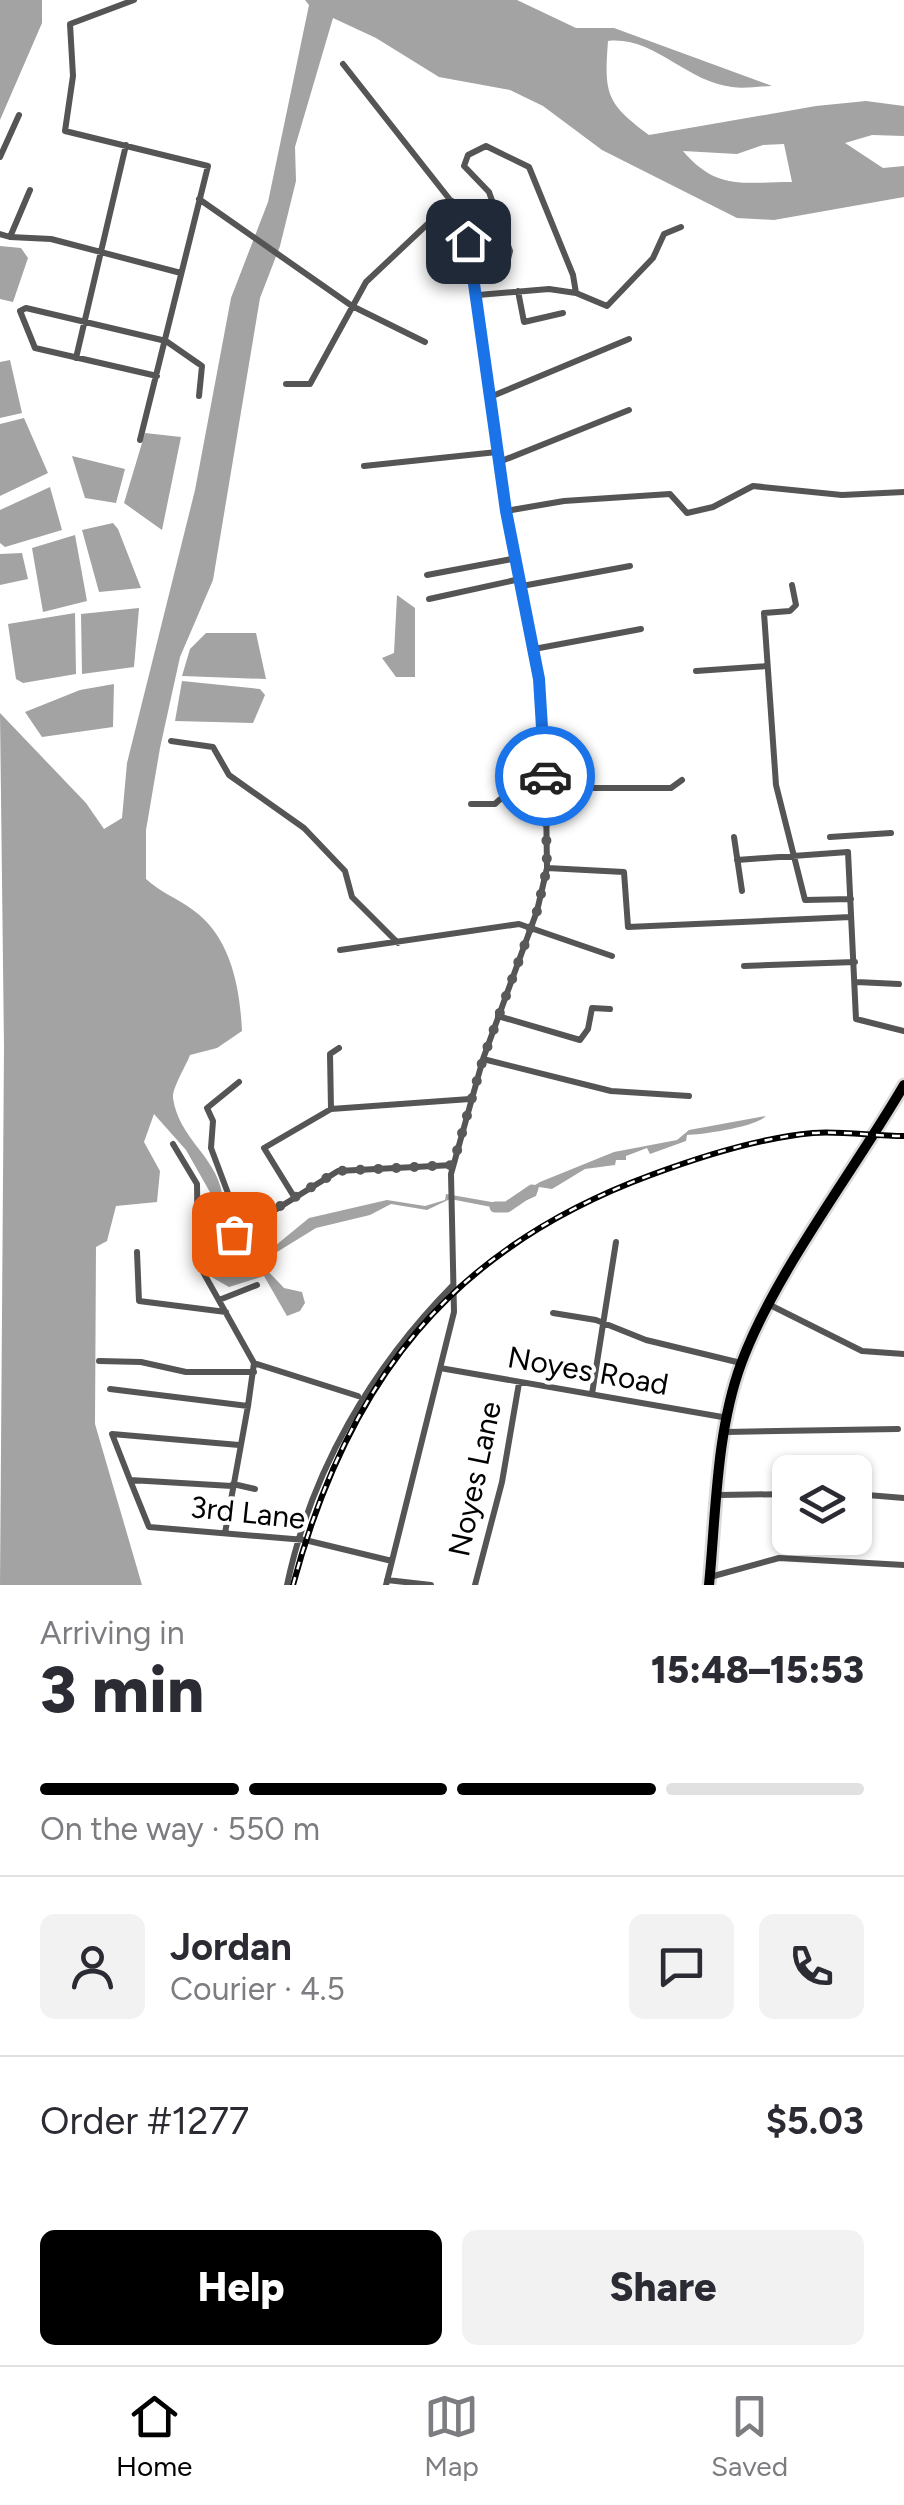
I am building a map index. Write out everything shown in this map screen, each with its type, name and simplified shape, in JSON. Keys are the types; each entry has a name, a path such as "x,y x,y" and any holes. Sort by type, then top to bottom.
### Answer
{"highway":[{"path":"710,1581 726,1432 741,1363 770,1304 904,1085"}],"street":[{"path":"134,0 70,24 73,76 65,132 208,166 140,440"},
{"path":"343,64 462,216 478,295 506,511 534,649 546,796 547,868 530,929 470,1099 453,1165 454,1312 386,1582 430,1585"},
{"path":"0,157 19,115"},
{"path":"76,358 126,145"},
{"path":"473,266 499,263 508,259 510,251 489,192 464,166 468,155 486,146 529,168 576,293"},
{"path":"10,236 30,190"},
{"path":"199,199 352,306 425,342"},
{"path":"286,384 310,384 366,282 452,201"},
{"path":"478,295 576,293 607,306 653,258 664,234 681,227"},
{"path":"0,234 23,240 38,236 182,274"},
{"path":"518,292 524,322 564,314"},
{"path":"157,376 35,348 20,311 26,308 166,341 202,366 198,396"},
{"path":"490,397 629,340"},
{"path":"499,462 629,410"},
{"path":"364,466 498,452"},
{"path":"506,511 564,501 670,494 687,512 713,507 753,486 842,495 904,492"},
{"path":"427,575 516,558"},
{"path":"429,600 630,566"},
{"path":"792,585 796,600 790,610 764,613 776,785 805,900 851,899"},
{"path":"534,649 641,629"},
{"path":"696,671 767,666"},
{"path":"171,741 213,747 229,774 304,828 345,871 352,897 398,944"},
{"path":"470,804 494,804 504,795 513,794 546,796 589,788 671,788 682,780"},
{"path":"830,837 891,833"},
{"path":"847,836 856,1019 904,1031"},
{"path":"734,838 742,891"},
{"path":"738,860 848,852"},
{"path":"547,868 624,872 628,927 851,917"},
{"path":"340,950 519,924 612,956"},
{"path":"744,966 854,962"},
{"path":"856,982 899,984"},
{"path":"498,1016 580,1040 588,1029 592,1008 610,1009"},
{"path":"331,1108 330,1054 339,1048"},
{"path":"483,1059 610,1091 689,1096"},
{"path":"236,1232 229,1196 211,1148 213,1122 207,1108 239,1082"},
{"path":"293,1195 264,1148 331,1108 470,1099"},
{"path":"173,1144 198,1184 198,1263 254,1368 225,1533"},
{"path":"225,1242 293,1195 338,1171 453,1165"},
{"path":"592,1394 616,1242"},
{"path":"137,1252 138,1301 227,1312"},
{"path":"287,1585 314,1493 360,1404 392,1354 454,1284"},
{"path":"219,1300 257,1285"},
{"path":"770,1304 862,1351 904,1354"},
{"path":"553,1313 741,1363"},
{"path":"100,1361 140,1362 186,1372 254,1368 358,1396"},
{"name":"Noyes Road","path":"440,1368 728,1418"},
{"name":"Noyes Lane","path":"475,1585 502,1482 519,1383"},
{"path":"110,1389 248,1406"},
{"path":"726,1432 898,1429"},
{"path":"239,1445 112,1434 130,1480 255,1488"},
{"name":"3rd Lane","path":"130,1480 149,1526 299,1540 392,1561"},
{"path":"719,1495 772,1494"},
{"path":"872,1495 904,1498"},
{"path":"710,1581 778,1558 904,1565"}],"shaded area":[{"path":"0,0 42,0 42,23 0,120"},
{"path":"305,0 517,0 576,28 614,28 772,86 737,88 715,83 640,45 608,41 611,96 624,114 649,135 816,106 866,101 904,106 904,136 872,135 845,143 883,168 904,166 904,197 774,220 737,218 602,150 543,106 510,90 439,77 376,38 333,18 295,147 296,181 280,246 260,298 213,580 180,657 146,830 146,879 206,921 225,949 239,998 242,1031 217,1048 190,1055 173,1094 182,1125 212,1168 222,1193 222,1220 213,1261 224,1275 247,1269 309,1218 387,1200 425,1206 445,1200 446,1194 503,1204 540,1182 614,1152 677,1140 689,1130 766,1116 740,1127 687,1135 686,1141 650,1154 647,1148 626,1156 626,1160 616,1160 615,1165 585,1169 552,1189 539,1187 536,1196 527,1200 516,1197 507,1210 450,1199 427,1210 391,1204 370,1215 316,1228 277,1252 265,1268 284,1288 302,1292 305,1303 300,1311 287,1316 264,1276 229,1287 208,1275 202,1265 201,1236 208,1236 211,1194 186,1150 154,1114 144,1142 160,1171 157,1202 116,1206 107,1241 96,1247 95,1424 142,1585 0,1585 4,1047 0,713 86,803 104,829 122,818 127,763 195,490 231,298 268,202 309,5","holes":["784,144 792,182 732,182 707,173 683,151 737,154 763,145"]},
{"path":"0,246 21,248 28,258 13,302 0,299"},
{"path":"10,360 22,413 0,418 0,362"},
{"path":"24,418 48,473 0,496 0,424"},
{"path":"145,433 181,437 162,530 124,503"},
{"path":"72,456 125,469 116,503 85,498"},
{"path":"50,487 62,530 5,547 0,543 0,510"},
{"path":"113,523 141,588 99,592 82,530"},
{"path":"75,535 87,601 43,612 32,548"},
{"path":"22,553 28,579 0,585 0,554"},
{"path":"397,595 415,608 415,677 396,677 382,658 394,653"},
{"path":"139,608 134,667 82,674 81,614"},
{"path":"75,613 76,674 23,683 16,679 8,624"},
{"path":"206,633 256,633 266,679 182,676 190,649"},
{"path":"182,681 260,689 265,695 253,723 175,721"},
{"path":"114,684 113,727 42,737 25,712 80,690"}],"waterway":[{"path":"495,1207 507,1207 532,1190"}],"railway":[{"path":"293,1585 316,1512 344,1445 377,1385 417,1331 464,1283 518,1242 580,1205 651,1175 730,1149 813,1133 904,1136"}],"way so far":[{"path":"234,1234 338,1171 453,1165 483,1059 537,911 547,868 545,776"}],"route":[{"path":"468,241 506,511 539,679 545,776"}]}
